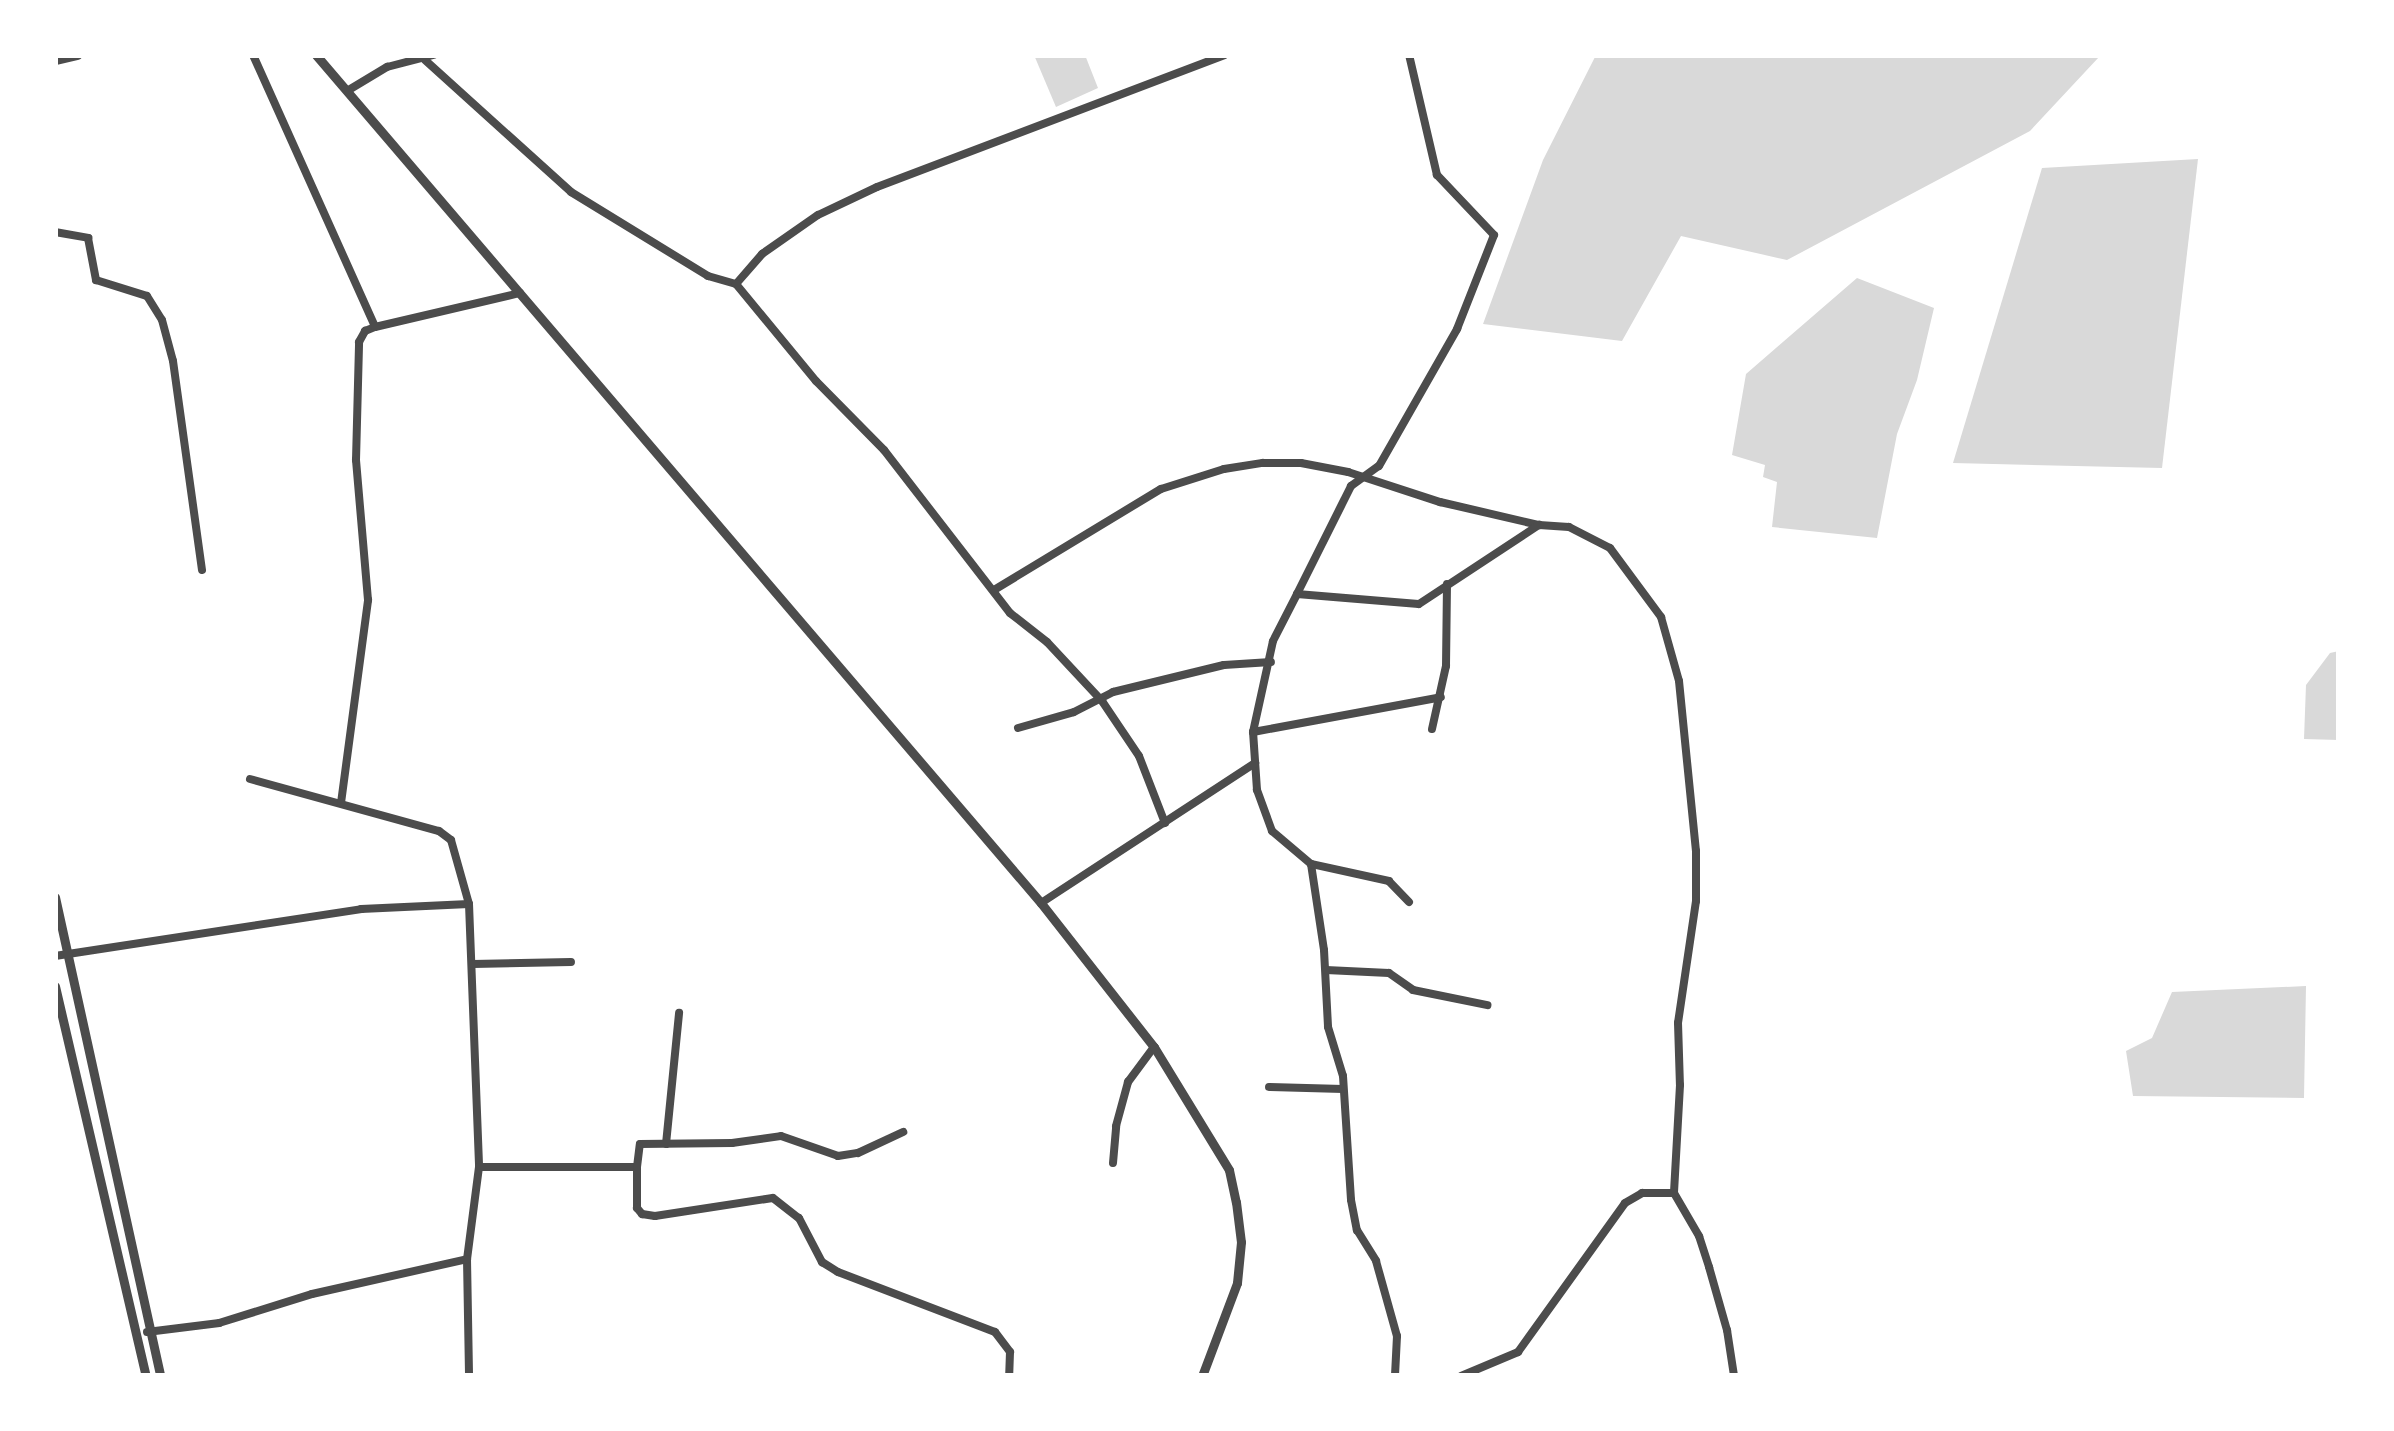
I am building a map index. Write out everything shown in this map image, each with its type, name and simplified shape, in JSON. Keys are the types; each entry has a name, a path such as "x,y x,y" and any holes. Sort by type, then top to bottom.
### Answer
{"street":[{"path":"55,60 77,55"},
{"path":"252,55 375,326"},
{"path":"316,55 1041,902 1154,1047 1229,1170 1236,1202 1241,1242 1237,1283 1202,1376"},
{"path":"736,284 762,254 818,215 878,187 1226,55"},
{"path":"1408,902 1389,882 1311,864 1272,831 1257,790 1253,732 1273,641 1351,486 1379,466 1457,329 1494,235 1437,175 1409,55"},
{"path":"347,91 387,66 429,58 571,192 708,276 736,284 816,381 884,450 1010,614 1047,642 1102,701 1139,756 1165,823"},
{"path":"55,232 88,238 96,280 147,296 162,320 173,361 202,570"},
{"path":"341,803 368,600 356,460 359,342 365,331 375,326 520,293"},
{"path":"994,590 1161,489 1242,466 1282,462 1348,472 1362,480 1539,525 1569,528 1610,548 1660,617 1680,680 1696,850 1696,901 1678,1022 1680,1086 1674,1193 1699,1236 1709,1266 1727,1330 1729,1364 1734,1376"},
{"path":"1296,594 1419,604 1539,525"},
{"path":"1432,730 1441,697 1447,584"},
{"path":"1018,728 1102,701 1113,692 1224,664 1271,662"},
{"path":"1253,732 1348,711 1441,697"},
{"path":"1041,902 1254,763"},
{"path":"250,779 402,819 452,840 469,904 473,964 479,1167 466,1259 468,1376"},
{"path":"1311,864 1326,970 1328,1028 1343,1089 1351,1200 1357,1230 1376,1261 1397,1336 1395,1376"},
{"path":"55,897 60,954 146,1376"},
{"path":"60,954 362,908 469,904"},
{"path":"473,964 570,962"},
{"path":"1326,970 1388,973 1413,990 1487,1005"},
{"path":"55,986 160,1376"},
{"path":"666,1144 680,1013"},
{"path":"1114,1163 1116,1126 1128,1082 1154,1047"},
{"path":"1270,1087 1343,1089"},
{"path":"903,1132 858,1153 838,1156 795,1137 781,1136 640,1144 637,1208 642,1214 773,1198 784,1203 813,1240 822,1262 838,1272 995,1332 1010,1352 1009,1376"},
{"path":"479,1167 637,1167"},
{"path":"1460,1376 1518,1352 1625,1203 1642,1193 1674,1193"},
{"path":"147,1332 220,1322 312,1294 466,1259"},
{"path":"133,1321 145,1320"}],"shaded area":[{"path":"1034,55 1085,55 1098,88 1056,107"},
{"path":"1596,55 2099,57 2030,131 1787,260 1681,236 1622,341 1483,324 1543,160"},
{"path":"2198,159 2162,468 1953,463 2042,168"},
{"path":"1857,278 1934,308 1917,380 1897,434 1877,538 1772,527 1777,482 1763,477 1765,465 1732,455 1746,374"},
{"path":"2339,651 2339,740 2304,739 2306,685 2330,653"},
{"path":"2306,986 2304,1098 2133,1096 2126,1051 2152,1038 2172,992"}]}
